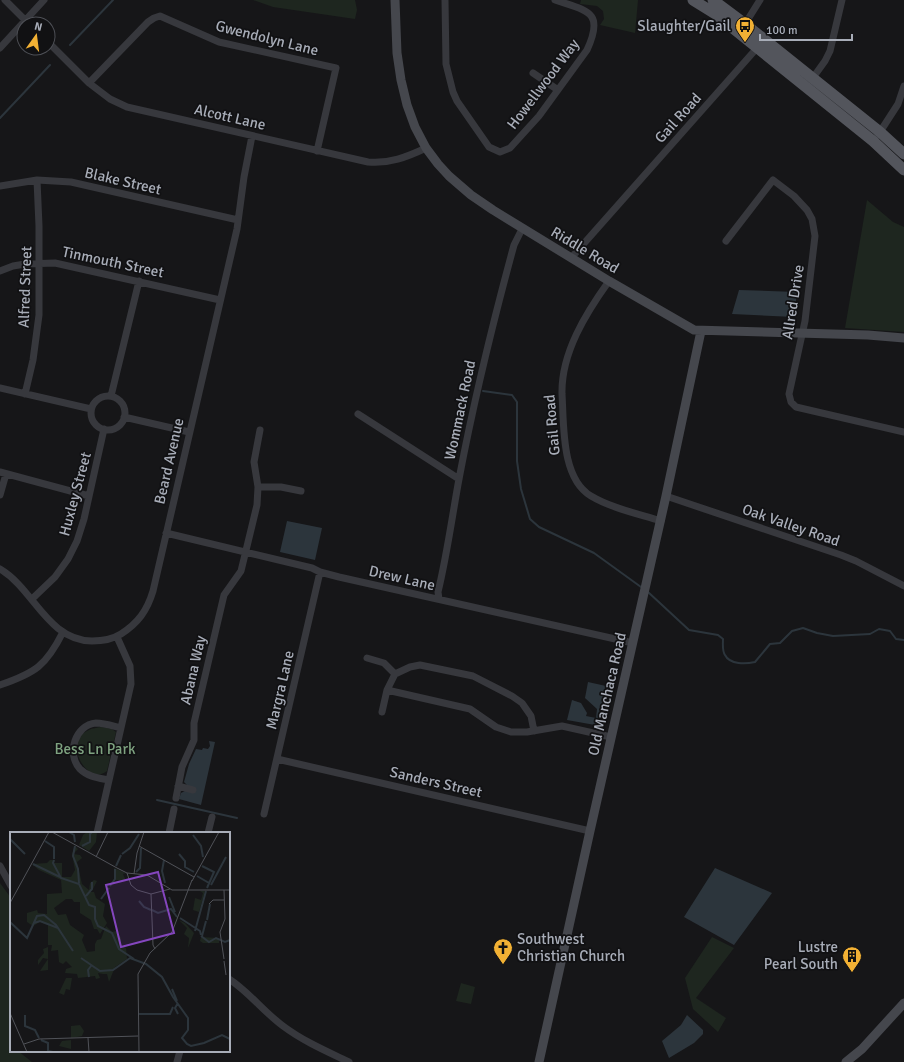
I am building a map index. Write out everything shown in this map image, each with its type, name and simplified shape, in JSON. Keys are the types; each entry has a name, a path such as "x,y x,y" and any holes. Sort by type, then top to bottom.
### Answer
{"main road":[{"path":"693,0 714,13 757,48 876,137 904,154"},
{"path":"713,0 745,24 812,79 876,137 904,170"}],"street":[{"path":"5,0 21,16"},
{"path":"32,16 44,0"},
{"name":"Riddle Road","path":"396,0 397,53 401,80 407,105 415,127 426,148 449,176 471,194 522,229 687,327 701,332 803,332 904,338"},
{"name":"Howellwood Way","path":"445,0 446,64 453,92 457,101 490,147 500,152 510,148 539,116 587,50 591,40 595,26 592,16 587,11 555,0"},
{"path":"745,24 760,0"},
{"path":"812,79 825,61 830,50 842,0"},
{"name":"Gwendolyn Lane","path":"89,82 148,22 160,16 219,42 336,68 317,150"},
{"path":"0,48 16,33"},
{"name":"Gail Road","path":"571,258 757,48"},
{"name":"Alcott Lane","path":"56,50 89,82 110,99 127,107 375,163 410,156 426,148"},
{"path":"532,73 558,90"},
{"path":"876,137 898,104 904,86"},
{"name":"Beard Avenue","path":"0,569 14,578 50,621 63,632 74,637 88,640 104,640 117,637 140,619 147,608 153,591 238,220 252,136"},
{"name":"Blake Street","path":"0,186 37,180 60,181 238,220"},
{"name":"Alfred Street","path":"25,394 38,328 40,263 37,180"},
{"name":"Allred Drive","path":"726,240 773,180 794,196 807,210 812,219 815,236 806,315 789,394 791,402 796,407 904,432"},
{"name":"Wommack Road","path":"439,599 438,592 449,542 459,479 481,374 514,245 522,229"},
{"name":"Tinmouth Street","path":"0,272 13,266 55,263 220,300"},
{"path":"111,396 139,281"},
{"name":"Gail Road","path":"609,281 585,318 564,366 562,375 562,394 568,461 577,484 590,496 607,504 661,521"},
{"name":"Old Manchaca Road","path":"539,1062 611,737 661,521 701,332"},
{"path":"0,388 91,409"},
{"path":"111,396 120,402 124,411 124,417 119,426 104,429 95,424 92,419 91,409 101,397 111,396"},
{"path":"358,414 459,479"},
{"path":"124,417 190,432"},
{"name":"Huxley Street","path":"32,599 55,578 71,554 80,532 104,429"},
{"name":"Abana Way","path":"176,798 182,767 194,740 194,723 224,595 229,586 240,573 257,505 258,487 254,462 260,430"},
{"path":"0,495 3,473 89,496"},
{"path":"258,487 281,487 301,491"},
{"name":"Oak Valley Road","path":"666,496 840,555 874,570 904,586"},
{"name":"Drew Lane","path":"166,533 312,568 320,572 633,643"},
{"name":"Margra Lane","path":"264,814 320,572"},
{"path":"0,685 21,678 41,665 52,654 63,632"},
{"path":"97,832 130,690 131,672 128,659 117,637"},
{"path":"367,658 384,663 395,674"},
{"path":"382,712 387,690 395,674 410,667 420,665 473,676 512,696 522,703 531,716 534,731"},
{"path":"387,690 470,709 478,713 492,724 512,732 534,731 548,727 562,726 611,737"},
{"path":"109,780 91,776 81,770 74,758 74,746 80,731 90,725 102,724 121,728"},
{"name":"Sanders Street","path":"277,759 590,831"},
{"path":"178,786 193,790"},
{"path":"169,832 174,809"},
{"path":"208,832 212,817"},
{"path":"0,866 10,884"},
{"path":"230,980 238,985 282,1025 308,1042 349,1062"},
{"path":"846,1062 873,1038 904,1003"},
{"path":"177,1062 180,1052"}],"green space":[{"path":"253,0 355,0 357,10 355,19 273,7"},
{"path":"581,0 638,0 635,33 600,25 604,19 603,11 597,6 580,4"},
{"path":"867,200 893,222 904,227 904,332 845,328"},
{"name":"Bess Ln Park","path":"101,727 112,729 116,732 107,771 100,774 92,773 80,761 77,752 77,744 81,736 89,730"},
{"path":"0,883 10,897 10,1052 19,1052 32,1062 0,1062"},
{"path":"712,937 734,948 696,998 726,1018 718,1032 693,1009 685,978"},
{"path":"461,983 475,987 471,1004 456,1001"}],"shaded area":[{"path":"739,290 797,292 794,317 732,314"},
{"path":"287,521 322,528 315,560 280,552"},
{"path":"588,682 606,686 605,690 607,693 601,721 595,725 567,720 572,700 581,703 587,713 586,716 596,718 597,709 585,698"},
{"path":"209,741 215,742 201,805 179,799 181,793 185,791 187,785 184,782 189,764 196,749 208,749 210,746"},
{"path":"715,868 772,893 734,945 684,917"},
{"path":"687,1015 703,1030 703,1034 694,1043 669,1058 662,1041 681,1025"}],"waterway":[{"path":"70,45 113,0"},
{"path":"0,118 50,65"},
{"path":"483,391 512,395 517,402 517,461 521,489 530,519 539,527 594,553 641,587"},
{"path":"648,592 689,630 718,635 723,639 723,652 727,658 738,663 755,662 770,644 780,643 792,631 803,628 817,633 833,636 870,634 879,629 890,631 896,639 904,640"},
{"path":"157,800 237,818"}],"place":[{"name":"Slaughter/Gail","path":"745,43"},
{"name":"Southwest Christian Church","path":"503,965"},
{"name":"Lustre Pearl South","path":"852,973"}]}
